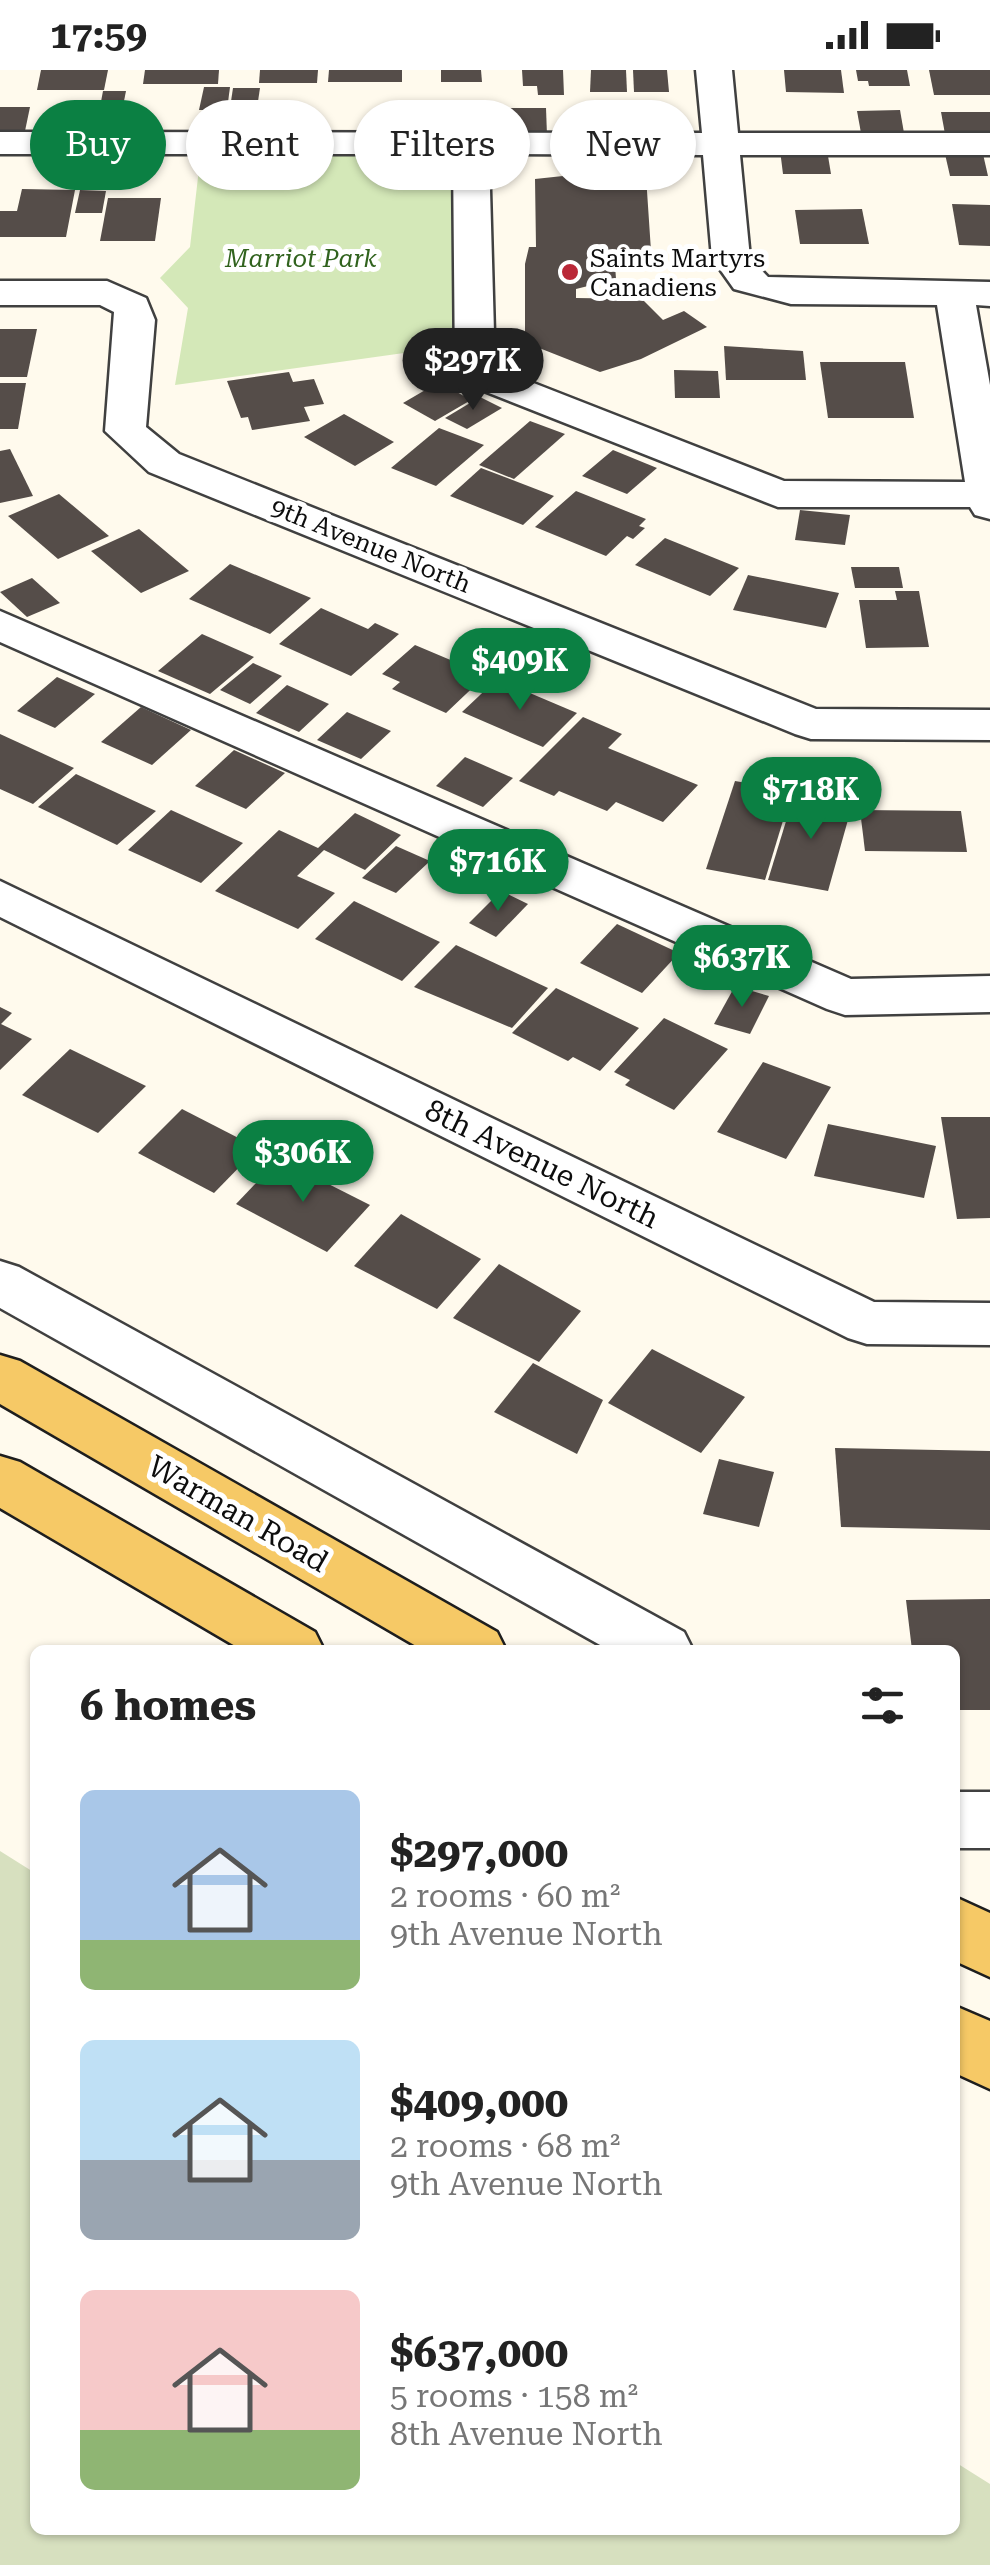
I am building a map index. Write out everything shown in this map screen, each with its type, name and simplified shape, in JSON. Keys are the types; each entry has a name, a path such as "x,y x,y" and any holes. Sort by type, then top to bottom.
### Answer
{"main road":[{"name":"Warman Road","path":"0,1377 467,1645"},
{"path":"0,1479 285,1645"},
{"path":"960,1930 990,1947"},
{"path":"960,2039 990,2057"}],"street":[{"path":"472,190 475,374 778,494 989,498 972,294 792,292 759,289 738,276 731,258 714,70"},
{"path":"0,143 354,145"},
{"path":"530,145 990,144"},
{"name":"9th Avenue North","path":"0,293 107,293 132,306 136,320 124,431 164,463 811,724 990,725"},
{"path":"0,625 845,998 990,994"},
{"name":"8th Avenue North","path":"0,896 867,1323 990,1324"},
{"path":"0,1282 654,1645"}],"green space":[{"name":"Marriot Park","path":"334,150 354,150 354,190 457,190 461,345 175,385 188,308 160,278 190,247 197,190 334,190"},
{"path":"0,1851 30,1870 30,2535 960,2535 960,2465 990,2484 990,2565 0,2565"}],"building":[{"path":"41,70 108,70 104,90 37,90"},
{"path":"145,70 219,70 218,84 143,84"},
{"path":"260,70 318,70 317,83 259,83"},
{"path":"329,70 402,70 402,82 328,82"},
{"path":"441,70 481,70 482,82 441,82"},
{"path":"522,70 563,70 564,95 538,95 537,86 523,86"},
{"path":"591,70 626,70 627,92 590,92"},
{"path":"633,70 667,70 669,92 634,92"},
{"path":"784,70 841,70 844,93 786,92"},
{"path":"856,70 907,70 910,86 869,86 868,81 858,81"},
{"path":"929,70 990,70 990,95 934,95"},
{"path":"204,87 230,87 228,100 201,100"},
{"path":"233,88 260,88 258,100 231,100"},
{"path":"103,91 126,91 124,100 101,100"},
{"path":"0,107 30,107 25,131 0,131"},
{"path":"530,108 546,108 547,135 530,135"},
{"path":"900,110 904,133 861,133 857,111"},
{"path":"941,112 990,112 990,134 945,134"},
{"path":"780,150 827,150 831,174 783,174"},
{"path":"945,154 983,154 988,176 950,176"},
{"name":"Saints Martyrs Canadiens","path":"550,177 550,190 647,190 651,251 631,251 632,264 615,265 616,279 576,289 576,298 642,299 663,320 684,311 707,327 641,359 600,372 529,344 533,338 525,335 525,264 529,247 536,247 535,179"},
{"path":"22,189 75,190 66,237 0,237 0,211 17,211"},
{"path":"80,190 106,191 102,213 75,213"},
{"path":"108,198 161,198 155,241 100,241"},
{"path":"952,204 990,205 990,246 959,245"},
{"path":"862,209 869,244 800,244 795,210"},
{"path":"0,329 37,329 27,377 0,377"},
{"path":"724,346 803,351 806,380 726,380"},
{"path":"820,362 905,362 914,418 828,418"},
{"path":"674,370 718,371 720,398 675,398"},
{"path":"289,372 293,382 314,379 324,404 304,407 310,421 252,430 248,417 241,418 227,381"},
{"path":"439,382 471,400 435,421 403,403"},
{"path":"0,383 26,383 18,429 0,429"},
{"path":"480,397 502,408 467,429 445,418"},
{"path":"344,414 394,442 355,466 304,437"},
{"path":"530,421 565,434 514,479 479,465"},
{"path":"439,428 484,445 436,486 391,468"},
{"path":"10,449 33,496 0,503 0,451"},
{"path":"613,450 657,468 627,494 582,476"},
{"path":"481,468 554,496 523,525 450,496"},
{"path":"576,491 646,519 639,526 645,528 633,539 627,536 606,556 535,527"},
{"path":"59,494 109,536 58,559 8,516"},
{"path":"800,510 850,515 845,545 795,540"},
{"path":"139,529 189,571 141,593 91,551"},
{"path":"665,538 739,568 710,596 635,565"},
{"path":"230,564 311,598 270,634 189,599"},
{"path":"851,567 899,567 903,588 855,588"},
{"path":"748,575 839,593 826,628 733,610"},
{"path":"32,578 60,603 27,617 0,592"},
{"path":"895,591 919,591 929,647 866,648 859,600 897,600"},
{"path":"321,608 368,629 375,623 399,634 351,676 279,644"},
{"path":"202,634 254,657 210,694 158,671"},
{"path":"415,645 486,675 446,713 392,689 400,682 382,674"},
{"path":"253,663 282,676 250,704 220,690"},
{"path":"57,677 95,694 55,728 17,711"},
{"path":"497,679 577,713 543,747 462,712"},
{"path":"287,685 329,704 299,732 256,713"},
{"path":"141,707 191,730 152,765 101,742"},
{"path":"347,712 391,731 361,759 317,740"},
{"path":"583,717 622,734 608,748 698,785 663,822 616,802 607,811 559,791 554,796 519,781"},
{"path":"0,734 74,768 33,804 0,789"},
{"path":"234,750 285,773 246,809 195,786"},
{"path":"465,757 513,778 483,807 436,786"},
{"path":"76,774 156,811 117,845 38,807"},
{"path":"735,781 792,791 765,880 706,869"},
{"path":"795,792 853,802 828,891 768,880"},
{"path":"171,810 243,843 201,883 128,850"},
{"path":"860,810 961,811 967,852 865,851"},
{"path":"355,813 401,835 365,870 324,850 297,876 335,893 298,929 215,891 279,830 318,848"},
{"path":"396,846 430,861 396,893 362,878"},
{"path":"501,891 528,904 496,937 469,923"},
{"path":"354,901 440,942 402,981 315,939"},
{"path":"617,924 679,953 642,993 580,963"},
{"path":"456,945 548,988 512,1028 414,987"},
{"path":"735,986 769,996 750,1034 714,1024"},
{"path":"556,988 639,1028 600,1071 573,1057 568,1061 512,1033"},
{"path":"0,1007 12,1013 1,1024 32,1039 0,1070"},
{"path":"664,1018 728,1049 674,1110 625,1085 630,1080 614,1072"},
{"path":"70,1049 146,1086 98,1133 22,1095"},
{"path":"763,1062 831,1087 786,1159 717,1132"},
{"path":"182,1109 258,1148 214,1193 138,1153"},
{"path":"941,1117 990,1117 990,1218 957,1219"},
{"path":"828,1124 936,1146 924,1198 814,1176"},
{"path":"279,1159 370,1205 327,1252 236,1204"},
{"path":"401,1214 481,1259 437,1309 354,1266"},
{"path":"499,1264 581,1311 539,1362 453,1318"},
{"path":"652,1349 745,1397 701,1453 608,1403"},
{"path":"533,1363 603,1400 577,1454 494,1412"},
{"path":"835,1448 990,1451 990,1530 841,1527"},
{"path":"719,1459 774,1472 759,1527 703,1514"},
{"path":"990,1599 990,1710 960,1710 960,1645 911,1645 906,1600"}],"place":[{"name":"Saints Martyrs Canadiens","path":"570,272"}]}
